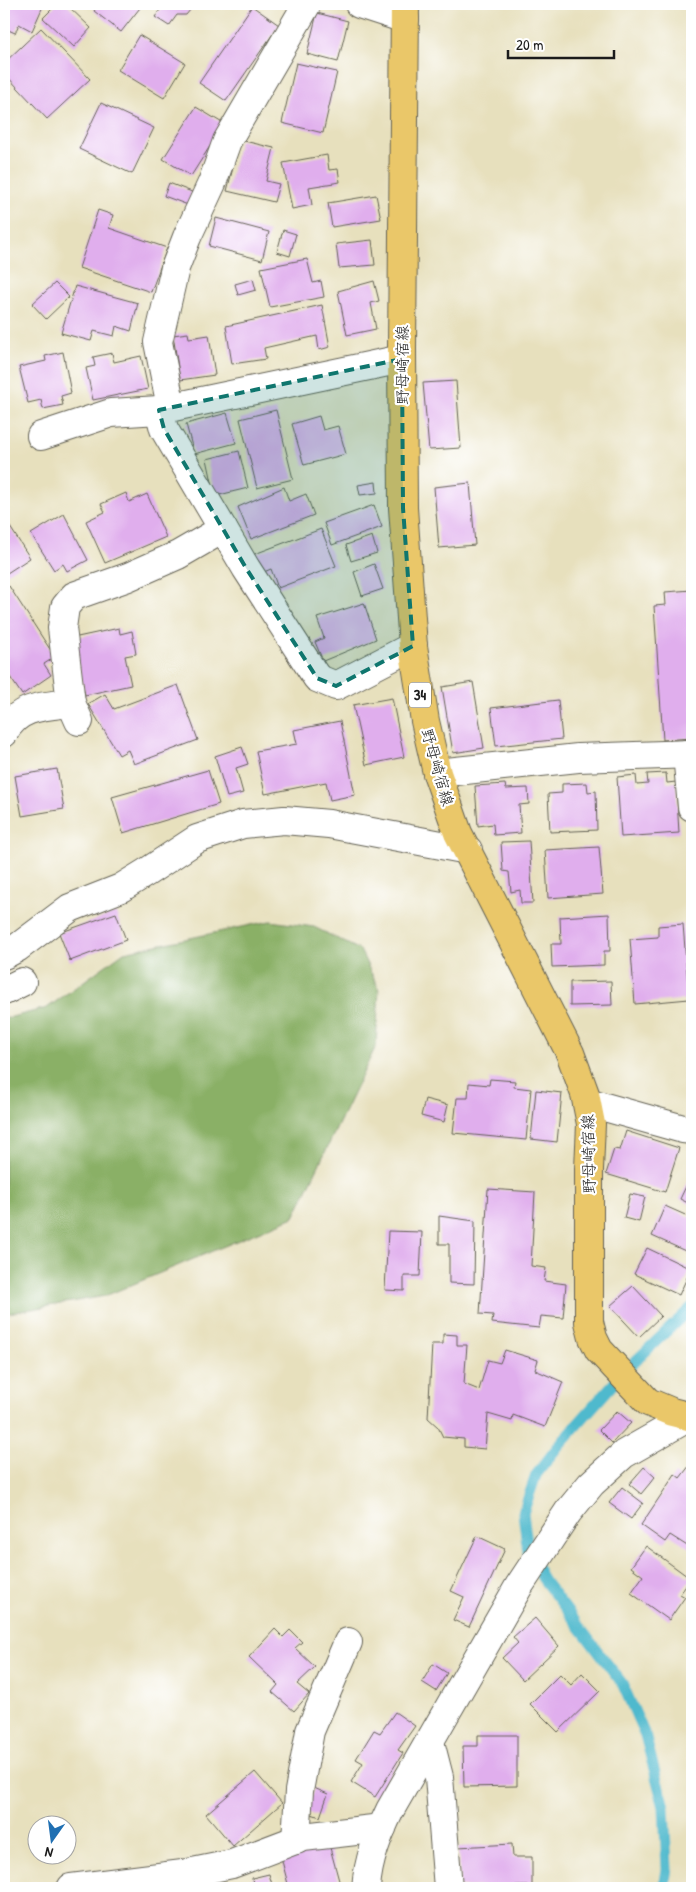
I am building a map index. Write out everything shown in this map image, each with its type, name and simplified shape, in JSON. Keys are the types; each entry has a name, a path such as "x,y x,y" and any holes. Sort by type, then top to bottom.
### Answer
{"main road":[{"name":"野母崎宿線","path":"405,11 402,359 403,508 413,646 425,721 438,773 458,833 570,1053 587,1102 591,1124 589,1169 589,1322 593,1338 599,1350 648,1402 657,1408 691,1417"}],"street":[{"path":"307,4 227,141 212,183 175,268 158,342 165,408 164,429 223,529 317,678 336,686 413,646"},
{"path":"359,4 405,11"},
{"path":"41,436 111,413 165,408 402,359"},
{"path":"4,733 8,724 28,708 75,712 62,628 65,607 74,596 128,577 178,555 223,529"},
{"path":"438,773 578,758 690,754 692,807"},
{"path":"4,955 17,948 70,908 121,888 197,839 243,824 284,820 329,824 468,850"},
{"path":"587,1102 682,1129 692,1130"},
{"path":"366,1888 367,1872 376,1839 390,1810 519,1586 568,1512 591,1484 624,1454 691,1417"},
{"path":"296,1840 299,1791 310,1731 348,1642"},
{"path":"430,1742 438,1777 448,1888"},
{"path":"71,1888 183,1874 232,1864 304,1837 382,1828"}],"highlighted area":[{"path":"402,359 403,508 413,646 336,686 317,678 246,568 164,429 159,410"}],"green space":[{"path":"270,921 314,927 360,950 379,989 376,1046 294,1217 105,1296 4,1314 4,1019 47,1008 124,952"}],"building":[{"path":"6,4 44,4 32,31 19,24 15,33 4,28 4,9"},
{"path":"57,4 66,4 91,28 74,47 43,18"},
{"path":"98,4 143,4 121,32 94,11"},
{"path":"164,4 195,4 186,15 177,15 169,26 155,17"},
{"path":"252,6 279,25 226,101 199,83"},
{"path":"317,13 348,21 338,62 307,54"},
{"path":"41,28 90,79 47,119 4,73 4,63"},
{"path":"139,35 185,63 164,98 118,70"},
{"path":"296,63 337,72 323,133 282,123"},
{"path":"101,103 154,128 132,174 79,149"},
{"path":"196,107 224,124 191,176 163,159"},
{"path":"240,140 274,148 266,181 279,184 274,202 227,191"},
{"path":"327,155 329,170 338,169 340,182 309,187 312,205 292,209 283,163"},
{"path":"169,183 192,192 188,205 164,196"},
{"path":"376,195 381,219 332,227 328,203"},
{"path":"98,210 113,215 109,228 167,248 151,292 79,268"},
{"path":"216,218 269,232 262,260 209,246"},
{"path":"283,230 296,234 290,256 277,252"},
{"path":"372,240 375,265 339,268 336,244"},
{"path":"307,259 313,283 321,281 324,297 270,307 261,268"},
{"path":"253,279 256,290 238,295 235,284"},
{"path":"374,281 379,301 371,303 376,329 347,335 338,291"},
{"path":"55,283 69,297 46,319 32,304"},
{"path":"75,286 138,303 131,331 116,326 114,336 94,331 91,341 61,333"},
{"path":"322,305 330,347 319,350 317,336 264,348 266,359 232,364 226,326"},
{"path":"188,333 189,338 209,335 215,375 180,380 173,335"},
{"path":"63,352 71,393 61,396 63,405 43,409 41,400 28,403 19,367 46,361 45,356"},
{"path":"112,353 114,362 141,356 148,389 93,400 86,368 95,366 93,357"},
{"path":"456,381 461,448 429,450 423,383"},
{"path":"276,410 293,479 257,488 240,419"},
{"path":"227,413 236,443 194,454 186,424"},
{"path":"319,416 323,430 338,426 346,454 304,465 292,424"},
{"path":"239,451 248,488 215,496 207,459"},
{"path":"376,482 377,493 360,495 358,485"},
{"path":"470,483 475,545 439,548 434,487"},
{"path":"284,487 289,501 306,494 314,515 251,539 238,507"},
{"path":"126,493 129,502 147,494 166,537 105,563 86,521 105,512 101,504"},
{"path":"374,505 382,527 332,545 324,523"},
{"path":"64,514 88,560 67,571 63,564 54,570 31,534"},
{"path":"10,527 30,558 4,575 4,532"},
{"path":"321,529 336,566 278,588 271,569 259,574 252,555"},
{"path":"372,536 377,553 351,561 346,545"},
{"path":"374,564 383,589 362,596 354,572"},
{"path":"9,586 55,657 44,664 51,675 22,695 4,668 4,589"},
{"path":"692,590 692,738 663,740 654,606 666,605 665,592"},
{"path":"364,603 376,639 323,661 315,642 324,638 317,618"},
{"path":"119,628 120,634 132,631 136,654 125,656 131,685 85,695 73,638"},
{"path":"473,682 484,748 453,753 442,687"},
{"path":"178,685 198,740 134,764 128,750 119,755 88,704 105,694 114,709"},
{"path":"392,698 404,757 366,765 353,705"},
{"path":"558,700 562,739 496,746 491,708"},
{"path":"340,721 355,795 330,800 326,782 265,794 256,751 297,744 294,730"},
{"path":"242,747 248,764 236,768 243,793 227,797 215,756"},
{"path":"57,769 64,809 22,816 15,776"},
{"path":"208,770 219,804 123,833 112,797"},
{"path":"666,773 667,783 676,782 679,833 621,837 617,777 636,775 637,785 648,784 647,774"},
{"path":"587,783 588,792 596,791 597,830 550,832 548,794 562,793 562,784"},
{"path":"505,784 506,789 528,788 529,804 519,805 521,833 494,835 493,824 478,826 475,786"},
{"path":"529,841 533,903 521,903 520,890 511,892 509,872 503,871 501,842"},
{"path":"599,847 603,894 548,898 545,850"},
{"path":"116,913 126,940 70,961 59,933"},
{"path":"609,914 610,951 604,951 604,965 552,967 551,944 561,944 560,917"},
{"path":"683,924 689,999 635,1004 630,939 658,937 658,926"},
{"path":"611,981 612,1005 570,1006 570,982"},
{"path":"490,1079 515,1081 514,1087 531,1089 526,1140 453,1133 457,1098 468,1098 469,1083 489,1085"},
{"path":"536,1090 562,1093 557,1142 531,1139"},
{"path":"425,1099 448,1105 444,1122 421,1116"},
{"path":"626,1131 679,1148 665,1192 606,1174 614,1149 620,1150"},
{"path":"690,1178 692,1179 692,1205 680,1199"},
{"path":"488,1189 535,1192 531,1266 546,1268 544,1281 566,1284 563,1318 541,1316 539,1328 492,1323 493,1315 480,1314"},
{"path":"630,1194 645,1197 639,1222 624,1218"},
{"path":"665,1206 692,1218 692,1254 652,1236"},
{"path":"439,1216 475,1221 474,1284 449,1283 449,1244 439,1244"},
{"path":"388,1231 422,1232 420,1276 404,1276 404,1291 385,1290"},
{"path":"647,1248 691,1269 679,1295 634,1274"},
{"path":"633,1286 661,1316 639,1337 610,1306"},
{"path":"443,1334 457,1335 457,1345 467,1345 464,1384 479,1390 488,1360 500,1363 505,1350 538,1360 535,1370 563,1382 545,1427 513,1415 512,1421 488,1414 485,1449 464,1447 464,1439 443,1437 438,1427 428,1418 432,1344 443,1344"},
{"path":"692,1365 692,1385 686,1383"},
{"path":"617,1411 631,1423 612,1443 599,1430"},
{"path":"690,1465 692,1467 692,1549 670,1535 665,1542 641,1525 675,1474 680,1478"},
{"path":"644,1467 655,1477 641,1494 629,1484"},
{"path":"622,1487 643,1503 631,1519 609,1503"},
{"path":"477,1536 505,1549 469,1627 453,1620 464,1597 451,1591"},
{"path":"646,1546 691,1579 680,1594 685,1597 669,1620 631,1593 643,1576 631,1567"},
{"path":"535,1618 559,1646 523,1680 502,1658 518,1643 513,1637"},
{"path":"275,1629 283,1637 290,1630 302,1642 295,1648 315,1667 297,1684 309,1694 294,1711 272,1692 278,1685 249,1657"},
{"path":"433,1664 447,1673 436,1691 422,1682"},
{"path":"582,1673 600,1691 558,1732 530,1704 560,1674 571,1685"},
{"path":"395,1712 415,1726 398,1750 403,1753 375,1797 351,1782 363,1763 356,1759 374,1730 380,1733"},
{"path":"478,1735 517,1735 517,1786 464,1787 463,1746 478,1746"},
{"path":"255,1772 282,1803 233,1846 206,1814"},
{"path":"314,1788 328,1794 320,1817 306,1812"},
{"path":"329,1844 341,1888 289,1888 281,1857"},
{"path":"512,1844 513,1857 532,1857 532,1886 460,1887 458,1847"},
{"path":"269,1874 273,1888 239,1888 239,1885 253,1883 252,1878"}],"waterway":[{"path":"664,1888 667,1869 664,1807 645,1735 622,1683 543,1579 528,1552 523,1513 536,1475 559,1445 623,1373 692,1307"}]}
